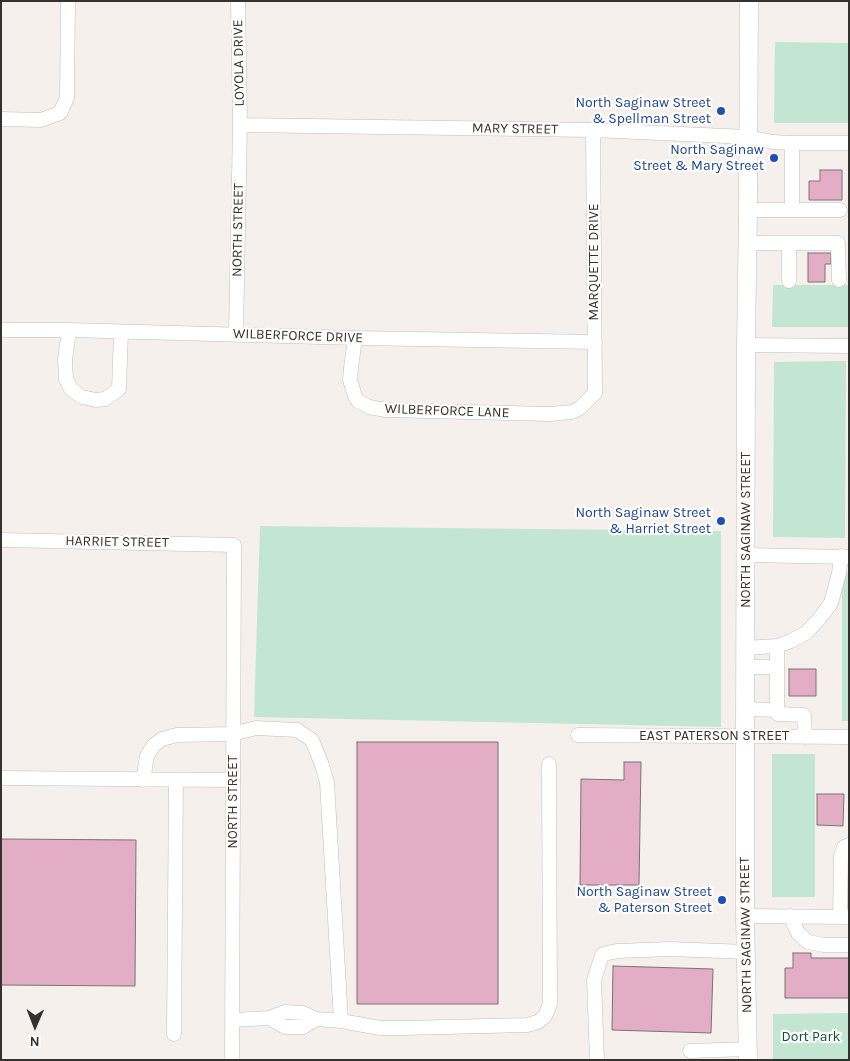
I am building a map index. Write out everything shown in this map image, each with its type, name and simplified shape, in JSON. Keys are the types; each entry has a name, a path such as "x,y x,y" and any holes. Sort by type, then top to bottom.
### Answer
{"main road":[{"name":"NORTH SAGINAW STREET","path":"748,1054 745,916 745,667 750,1"}],"street":[{"path":"1,119 41,120 60,113 67,98 68,1"},
{"name":"LOYOLA DRIVE","path":"238,1 240,125"},
{"name":"MARY STREET","path":"240,125 593,130 748,137 773,142 792,143 849,142"},
{"name":"NORTH STREET","path":"236,334 240,125"},
{"name":"MARQUETTE DRIVE","path":"593,130 595,393"},
{"path":"792,143 792,210"},
{"path":"748,210 840,210"},
{"path":"748,243 838,243 839,280"},
{"path":"789,243 789,282"},
{"name":"WILBERFORCE DRIVE","path":"1,330 595,342"},
{"path":"69,330 65,360 66,379 71,389 82,397 96,400 105,399 119,389 121,332"},
{"name":"WILBERFORCE LANE","path":"355,338 350,380 358,401 369,407 386,410 563,413 572,412 580,408 595,393"},
{"path":"746,345 849,346"},
{"name":"HARRIET STREET","path":"1,540 234,545"},
{"name":"NORTH STREET","path":"232,1060 234,545"},
{"path":"746,555 845,556 831,603 806,633 777,646 746,648"},
{"path":"777,646 778,714 804,715 805,737"},
{"path":"745,667 777,667"},
{"path":"745,709 777,710"},
{"path":"143,780 147,756 153,746 162,739 177,735 233,734 256,728 297,730 312,740 327,782 341,1021"},
{"name":"EAST PATERSON STREET","path":"578,735 849,738"},
{"path":"233,1020 269,1018 285,1012 303,1013 316,1019 341,1021 380,1028 526,1025 538,1022 545,1016 550,1004 549,764"},
{"path":"1,778 233,780"},
{"path":"174,1034 176,780"},
{"path":"745,916 844,917 841,856 844,847 849,845"},
{"path":"790,916 798,934 808,942 824,945 849,945"},
{"path":"597,1060 594,980 602,955 618,951 670,949 746,952"},
{"path":"690,1051 748,1054"}],"green space":[{"path":"775,42 849,43 849,123 774,123"},
{"path":"773,285 849,285 849,327 772,327"},
{"path":"846,361 845,538 773,537 774,362"},
{"path":"260,526 721,531 721,727 254,717"},
{"path":"842,573 849,573 849,721 842,721"},
{"path":"772,754 815,754 815,897 772,897"},
{"name":"Dort Park","path":"849,1013 849,1060 773,1060 773,1014"}],"building":[{"path":"820,170 842,170 842,200 809,200 809,181 820,181"},
{"path":"808,253 831,253 831,264 825,264 825,282 808,282"},
{"path":"789,669 816,669 816,696 789,696"},
{"path":"357,742 498,742 498,1004 357,1004"},
{"path":"624,762 641,762 639,885 580,885 581,779 624,780"},
{"path":"817,794 844,794 843,826 817,825"},
{"path":"1,839 136,840 135,986 1,985"},
{"path":"793,953 811,953 811,958 849,958 849,998 785,998 785,968 793,968"},
{"path":"613,966 713,969 711,1033 612,1030"}],"place":[{"name":"North Saginaw Street & Spellman Street","path":"721,111"},
{"name":"North Saginaw Street & Mary Street","path":"774,158"},
{"name":"North Saginaw Street & Harriet Street","path":"721,521"},
{"name":"North Saginaw Street & Paterson Street","path":"722,900"}]}
